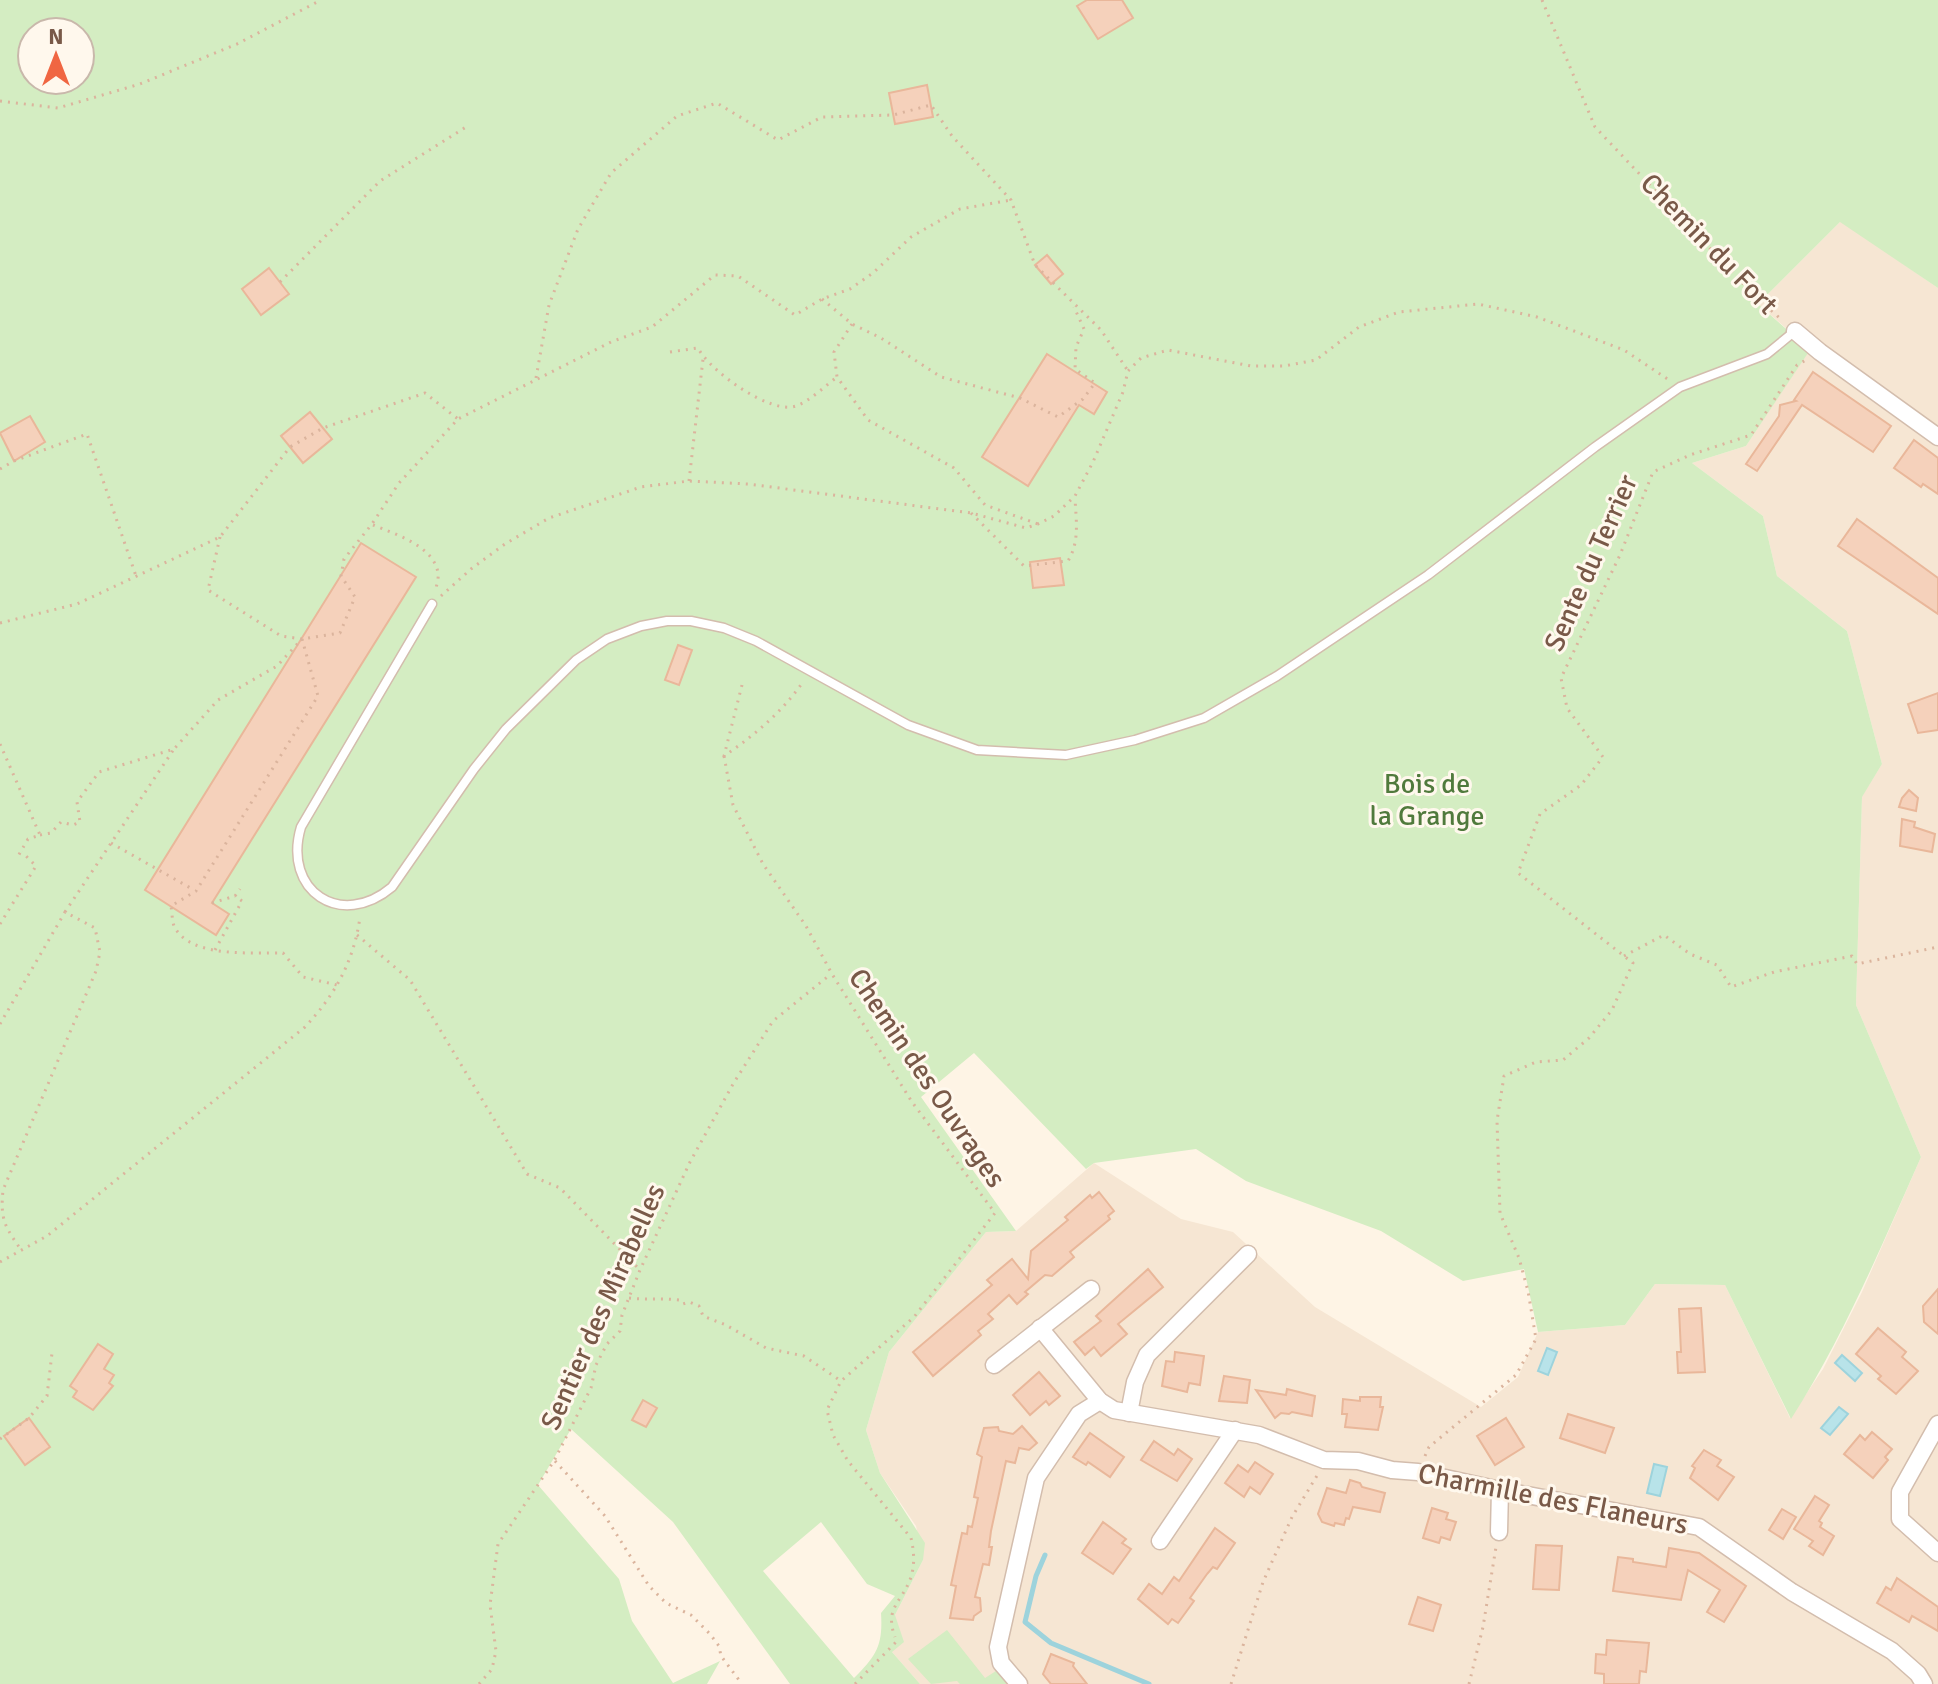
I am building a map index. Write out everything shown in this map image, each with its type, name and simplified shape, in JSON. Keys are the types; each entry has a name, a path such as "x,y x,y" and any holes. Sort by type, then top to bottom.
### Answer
{"street":[{"name":"Chemin du Fort","path":"1795,331 1938,437"},
{"path":"1129,1413 1135,1382 1147,1355 1248,1254"},
{"path":"994,1365 1091,1289"},
{"path":"1019,1684 1001,1663 998,1647 1036,1478 1079,1414 1100,1401 1040,1328"},
{"name":"Charmille des Flaneurs","path":"1100,1401 1114,1410 1259,1435 1321,1467 1358,1461 1699,1527 1792,1592 1892,1651 1918,1674 1924,1684"},
{"path":"1938,1424 1900,1492 1900,1519 1938,1553"},
{"path":"1160,1541 1235,1430"},
{"path":"1499,1532 1500,1490"},
{"path":"1932,1684 1938,1674"}],"lane":[{"path":"432,604 301,827 296,843 296,861 302,877 313,891 327,901 344,906 361,905 378,899 392,887 474,769 506,729 576,660 607,639 641,626 691,621 724,628 756,641 908,725 977,750 1066,755 1135,740 1204,718 1277,676 1428,575 1595,447 1680,387 1767,354 1795,331"}],"path":[{"path":"0,101 58,108 140,84 237,44 321,0"},
{"name":"Chemin du Fort","path":"1542,0 1595,127 1754,295 1795,331"},
{"path":"536,380 549,305 578,229 611,173 677,116 717,103 778,140 822,117 893,115 931,105 952,136 1011,200 1035,265 1101,330 1128,371"},
{"path":"280,282 380,181 466,127"},
{"path":"458,419 425,393 323,428 290,447 220,537 208,590 281,636 302,639 340,633 355,597 341,576 344,559 399,483 458,419 611,342 652,327 715,275 738,276 795,315 822,299 850,289 873,273 911,237 960,209 1011,200"},
{"path":"822,299 852,324 881,338 941,377 1020,398 1058,417 1083,399 1095,383 1075,369 1076,347 1084,329 1072,304"},
{"path":"432,604 471,569 549,518 641,487 689,481 748,484 971,513 1026,528 1038,524 1054,516 1075,496 1117,406 1128,371 1141,358 1168,350 1251,366 1284,366 1316,360 1359,327 1399,312 1478,304 1537,317 1624,350 1680,387"},
{"path":"852,324 834,352 837,377 868,420 954,468 985,505 1038,524"},
{"path":"670,352 698,348 703,359 769,404 795,406 837,377"},
{"name":"Sente du Terrier","path":"1624,956 1518,873 1540,814 1581,785 1603,757 1567,708 1561,678 1620,555 1653,472 1690,455 1751,435 1797,365 1820,352"},
{"path":"689,481 703,359"},
{"path":"0,469 87,434 136,576"},
{"path":"971,513 1024,566 1068,561 1075,550 1075,496"},
{"path":"372,524 407,539 433,559 439,575 432,604"},
{"path":"0,623 77,604 220,537"},
{"path":"0,1024 65,912 174,749 218,700 277,666 302,639"},
{"path":"302,639 318,696 196,891 171,906 174,925 185,939 215,950 283,953 303,977 337,985"},
{"path":"724,756 752,737 786,707 809,672"},
{"path":"724,756 742,685"},
{"path":"0,744 40,835"},
{"path":"17,858 28,839 51,833 61,822 73,825 80,822 77,802 99,772 174,749"},
{"name":"Chemin des Ouvrages","path":"724,756 733,805 763,864 806,926 832,974 912,1102 995,1213 914,1317 841,1381"},
{"path":"111,843 196,891"},
{"path":"0,924 36,866 21,851"},
{"path":"212,903 235,896 240,889"},
{"path":"215,950 242,901 235,896"},
{"path":"0,1262 47,1236 305,1027 325,1005 354,949 361,905"},
{"path":"22,1251 7,1232 1,1214 3,1190 96,971 100,952 95,928 65,912"},
{"path":"357,935 410,980 527,1174 560,1188 640,1270"},
{"path":"1418,1472 1429,1447 1516,1375 1536,1339 1522,1269 1500,1213 1497,1121 1504,1076 1536,1062 1563,1060 1589,1038 1612,1010 1633,963 1624,956 1664,935 1690,954 1717,965 1731,987 1774,972 1852,956 1857,964 1938,947"},
{"name":"Sentier des Mirabelles","path":"479,1684 492,1669 496,1651 490,1605 498,1544 554,1461 591,1388 596,1365 607,1344 620,1331 622,1315 640,1270 690,1162 733,1084 773,1021 832,974"},
{"path":"0,1011 5,1014"},
{"path":"629,1298 689,1302 699,1306 703,1316 766,1348 804,1356 841,1381 827,1410 833,1435 848,1461 911,1538 914,1551 911,1577 890,1614 895,1640 855,1684"},
{"path":"0,1439 29,1418 47,1396 52,1353"},
{"path":"554,1461 605,1516 649,1586 666,1603 691,1615 710,1634 719,1646 721,1656 742,1684"},
{"path":"1231,1684 1263,1582 1292,1517 1321,1467"},
{"path":"1469,1684 1483,1627 1499,1532"}],"shaded area":[{"path":"1841,221 1938,288 1938,1684 920,1684 892,1652 895,1615 923,1560 916,1526 880,1473 866,1430 889,1352 986,1232 1016,1231 1094,1163 1181,1219 1233,1232 1315,1307 1481,1407 1518,1377 1538,1332 1625,1325 1655,1284 1725,1285 1790,1418 1823,1369 1862,1292 1921,1157 1856,1005 1862,796 1882,764 1847,631 1777,576 1763,516 1692,463 1746,446 1810,349 1758,304"}],"green space":[{"name":"Bois de la Grange","path":"0,0 1938,0 1938,288 1840,222 1758,304 1810,350 1746,446 1692,463 1763,516 1777,576 1847,631 1882,764 1862,797 1856,1005 1921,1157 1845,1323 1791,1419 1725,1285 1655,1284 1625,1325 1538,1332 1524,1269 1463,1281 1381,1231 1246,1181 1196,1149 1094,1163 1086,1169 974,1053 921,1097 1016,1231 986,1232 889,1352 866,1430 880,1473 925,1543 923,1560 895,1615 904,1642 892,1652 920,1684 790,1684 673,1522 571,1429 538,1485 619,1579 632,1621 673,1683 720,1661 707,1684 0,1684","holes":["821,1522 867,1584 895,1596 881,1613 877,1649 854,1678 763,1571"]},
{"path":"947,1630 985,1678 996,1671 1007,1684 960,1684 957,1681 931,1684 908,1659"}],"water":[{"path":"1547,1348 1557,1352 1548,1375 1538,1371"},
{"path":"1842,1355 1862,1373 1855,1381 1835,1363"},
{"path":"1839,1407 1848,1414 1830,1435 1821,1428"},
{"path":"1654,1464 1667,1467 1660,1496 1647,1493"}],"building":[{"path":"1087,0 1122,0 1133,18 1098,39 1077,6"},
{"path":"927,85 933,117 895,124 889,93"},
{"path":"1047,255 1063,274 1051,284 1035,265"},
{"path":"269,268 289,294 261,315 242,289"},
{"path":"1047,354 1107,392 1094,414 1079,405 1028,486 982,457"},
{"path":"1813,372 1891,426 1873,452 1802,405 1757,471 1746,464 1779,416 1780,405 1796,401"},
{"path":"310,412 332,439 303,463 281,436"},
{"path":"30,416 45,442 14,461 0,433"},
{"path":"1914,440 1938,458 1938,494 1923,484 1921,487 1894,468"},
{"path":"1857,519 1938,578 1938,614 1838,546"},
{"path":"361,543 416,577 212,903 229,914 216,935 145,890"},
{"path":"1060,558 1064,585 1033,588 1030,562"},
{"path":"678,645 692,650 679,685 665,680"},
{"path":"1938,693 1938,730 1918,733 1908,704"},
{"path":"1909,790 1918,798 1916,811 1899,807"},
{"path":"1902,819 1915,822 1914,827 1935,834 1932,852 1900,846"},
{"path":"1099,1192 1114,1211 1108,1216 1110,1219 1070,1252 1074,1257 1052,1276 1045,1275 1025,1292 1028,1294 1017,1304 1009,1295 988,1314 993,1319 978,1331 981,1335 933,1376 913,1352 992,1285 987,1280 1012,1259 1028,1279 1031,1251 1068,1220 1065,1217 1090,1195 1092,1198"},
{"path":"1148,1269 1163,1287 1118,1324 1127,1334 1101,1356 1094,1347 1085,1355 1074,1342 1101,1321 1096,1316"},
{"path":"1938,1289 1938,1334 1924,1322 1923,1306"},
{"path":"1701,1308 1705,1372 1678,1373 1677,1352 1681,1352 1679,1309"},
{"path":"1878,1328 1906,1352 1902,1357 1918,1371 1896,1394 1856,1354"},
{"path":"98,1344 113,1354 104,1369 114,1375 109,1383 113,1386 93,1410 73,1397 77,1391 70,1386"},
{"path":"1175,1352 1204,1356 1200,1385 1189,1383 1187,1392 1162,1386 1166,1361 1174,1362"},
{"path":"1039,1372 1060,1396 1049,1405 1046,1401 1030,1415 1013,1395"},
{"path":"1224,1376 1250,1380 1247,1403 1219,1401"},
{"path":"1287,1389 1315,1396 1312,1416 1292,1412 1281,1413 1275,1418 1256,1390 1286,1395"},
{"path":"1360,1397 1381,1397 1380,1407 1383,1407 1378,1430 1345,1427 1347,1414 1342,1414 1343,1399 1360,1401"},
{"path":"643,1400 657,1408 646,1427 632,1420"},
{"path":"1568,1414 1614,1428 1605,1453 1560,1438"},
{"path":"29,1418 50,1447 25,1465 4,1436"},
{"path":"1506,1418 1524,1447 1495,1465 1477,1436"},
{"path":"1022,1426 1037,1443 1029,1450 1019,1448 1015,1463 1006,1461 991,1531 989,1565 983,1564 975,1597 980,1598 981,1611 973,1620 950,1618 956,1586 951,1585 962,1533 967,1534 968,1526 972,1527 978,1498 974,1497 982,1457 977,1454 984,1428 998,1427 999,1431 1013,1434"},
{"path":"1872,1432 1892,1449 1885,1457 1888,1460 1873,1478 1844,1454 1860,1435 1865,1440"},
{"path":"1090,1433 1124,1457 1110,1477 1088,1462 1086,1465 1073,1457"},
{"path":"1154,1441 1174,1455 1178,1449 1192,1459 1177,1481 1141,1460"},
{"path":"1704,1450 1721,1460 1717,1466 1734,1477 1718,1500 1690,1478 1695,1468 1692,1466"},
{"path":"1255,1462 1273,1474 1260,1494 1250,1487 1244,1497 1225,1483 1238,1465 1248,1472"},
{"path":"1350,1480 1385,1493 1380,1512 1353,1507 1344,1525 1322,1522 1318,1514 1327,1488 1346,1493"},
{"path":"1815,1496 1829,1505 1819,1521 1822,1523 1820,1527 1834,1536 1823,1555 1809,1546 1813,1541 1794,1529"},
{"path":"1432,1508 1448,1513 1446,1519 1456,1522 1450,1540 1441,1537 1439,1543 1423,1538"},
{"path":"1782,1509 1796,1517 1783,1539 1769,1530"},
{"path":"1103,1522 1126,1539 1122,1543 1131,1549 1113,1574 1082,1553"},
{"path":"1215,1528 1235,1543 1217,1569 1213,1567 1207,1574 1190,1598 1194,1601 1178,1623 1172,1619 1168,1624 1138,1599 1149,1584 1162,1594 1174,1577 1179,1581"},
{"path":"1536,1545 1562,1546 1559,1590 1533,1589"},
{"path":"1669,1548 1699,1553 1746,1586 1724,1622 1707,1612 1720,1590 1688,1570 1681,1600 1613,1591 1618,1557 1666,1567"},
{"path":"1897,1578 1938,1607 1938,1631 1912,1616 1909,1622 1877,1603 1886,1587 1891,1590"},
{"path":"1418,1597 1441,1605 1433,1631 1409,1624"},
{"path":"1607,1640 1649,1643 1646,1672 1640,1671 1639,1684 1604,1684 1604,1674 1595,1673 1596,1654 1606,1655"},
{"path":"1051,1654 1074,1663 1073,1666 1087,1684 1051,1684 1043,1674"}],"waterway":[{"path":"1045,1555 1036,1576 1025,1622 1051,1643 1149,1684"}]}
